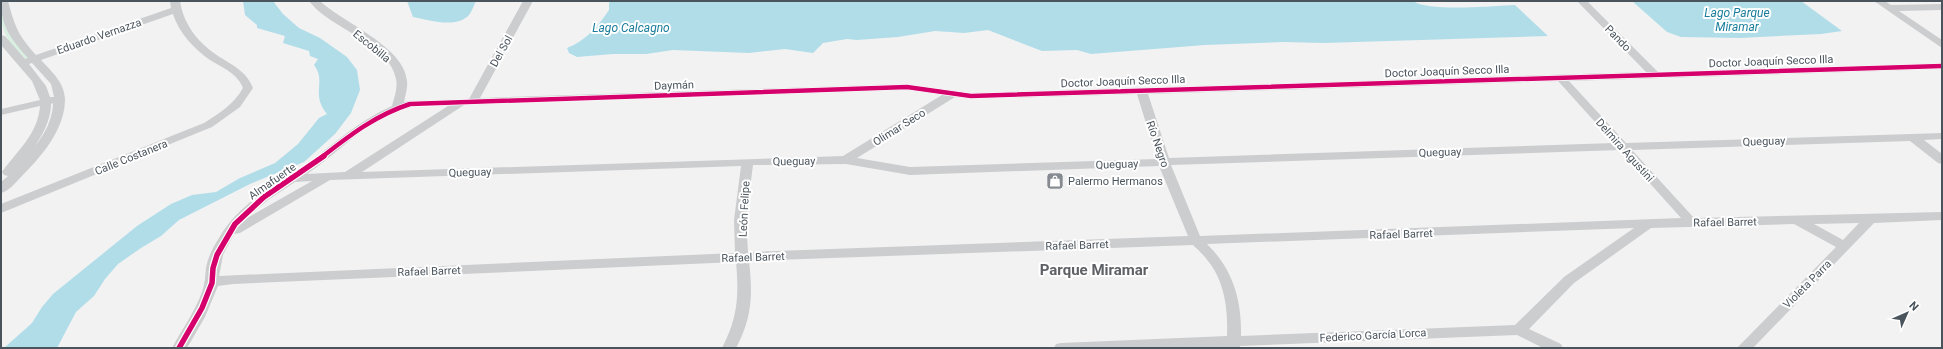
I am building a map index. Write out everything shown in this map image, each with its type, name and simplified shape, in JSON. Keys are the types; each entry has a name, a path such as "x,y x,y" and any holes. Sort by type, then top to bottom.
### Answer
{"street":[{"path":"1,189 33,158 43,143 56,117 59,99 59,91 56,83 12,33 3,1"},
{"name":"Escobilla","path":"314,1 385,53 399,69 402,79 397,107"},
{"name":"Del Sol","path":"473,102 528,1"},
{"name":"Pando","path":"1582,1 1654,74"},
{"path":"1879,1 1942,45"},
{"name":"Eduardo Vernazza","path":"23,63 175,6"},
{"name":"Calle Costanera","path":"1,209 208,125 238,105 248,88 242,75 204,52 181,24 175,6"},
{"path":"1890,8 1942,7"},
{"path":"1,38 41,86 45,102 43,120 39,129 14,166 1,180"},
{"name":"Doctor Joaquín Secco Illa","path":"952,94 971,96 1942,66"},
{"name":"Delmira Agustini","path":"1560,77 1691,222"},
{"name":"Daymán","path":"397,107 421,103 907,87 923,88 952,94"},
{"name":"Río Negro","path":"1140,90 1163,162 1196,240"},
{"name":"Olimar Seco","path":"846,160 952,94"},
{"path":"1,112 59,99"},
{"path":"346,177 461,102"},
{"name":"Almafuerte","path":"179,348 206,301 212,282 217,254 236,221 274,188 292,178 362,127 397,107"},
{"name":"Queguay","path":"292,178 846,160 910,171 1942,136"},
{"path":"1913,137 1942,160"},
{"name":"León Felipe","path":"729,348 739,328 744,310 746,288 740,220 748,162"},
{"name":"Almafuerte","path":"227,235 255,217 326,178"},
{"name":"Rafael Barret","path":"212,282 233,279 743,257 1620,226 1691,222 1871,219 1942,216"},
{"name":"Violeta Parra","path":"1744,348 1871,219"},
{"path":"1796,220 1844,246"},
{"path":"1556,348 1519,330 1546,302 1576,275 1632,237 1647,224"},
{"path":"1620,226 1632,234 1632,237"},
{"path":"1196,240 1208,250 1216,261 1228,285 1233,305 1233,345"},
{"name":"Federico García Lorca","path":"1061,348 1233,345 1376,334 1519,330"}],"green space":[{"path":"1,5 8,32 30,58 26,60 6,36 2,23"}],"water":[{"path":"243,1 273,1 283,14 299,28 320,38 347,57 357,70 360,90 351,113 335,134 304,162 250,184 179,220 161,236 118,264 105,279 94,296 76,312 57,348 4,348 32,323 42,307 53,294 137,226 171,204 192,195 216,192 240,178 275,163 298,144 319,118 327,114 322,107 320,100 318,71 314,65 318,59 310,56 309,51 283,43 285,36 257,28 257,25 245,15"},
{"path":"407,1 476,1 469,15 457,22 450,23 413,17"},
{"name":"Lago Calcagno","path":"611,1 1413,1 1432,6 1446,7 1515,5 1548,36 1205,45 1091,54 1077,50 1042,51 988,30 964,33 935,31 898,37 857,40 847,39 823,43 813,53 785,49 749,53 673,50 646,54 613,54 577,57 569,53 567,48 586,37 591,32 609,10 609,3"},
{"name":"Lago Parque Miramar","path":"1632,1 1801,1 1842,31 1821,34 1740,38 1681,37 1667,32"}],"cycle path":[{"path":"179,348 194,325 206,300 212,283 214,264 220,247 227,235 244,214 253,205 308,168 369,122 395,109 410,104 907,87 971,96 1942,66"}],"place":[{"name":"Palermo Hermanos","path":"1055,181"}],"district":[{"name":"Parque Miramar","path":"1094,270"}]}
